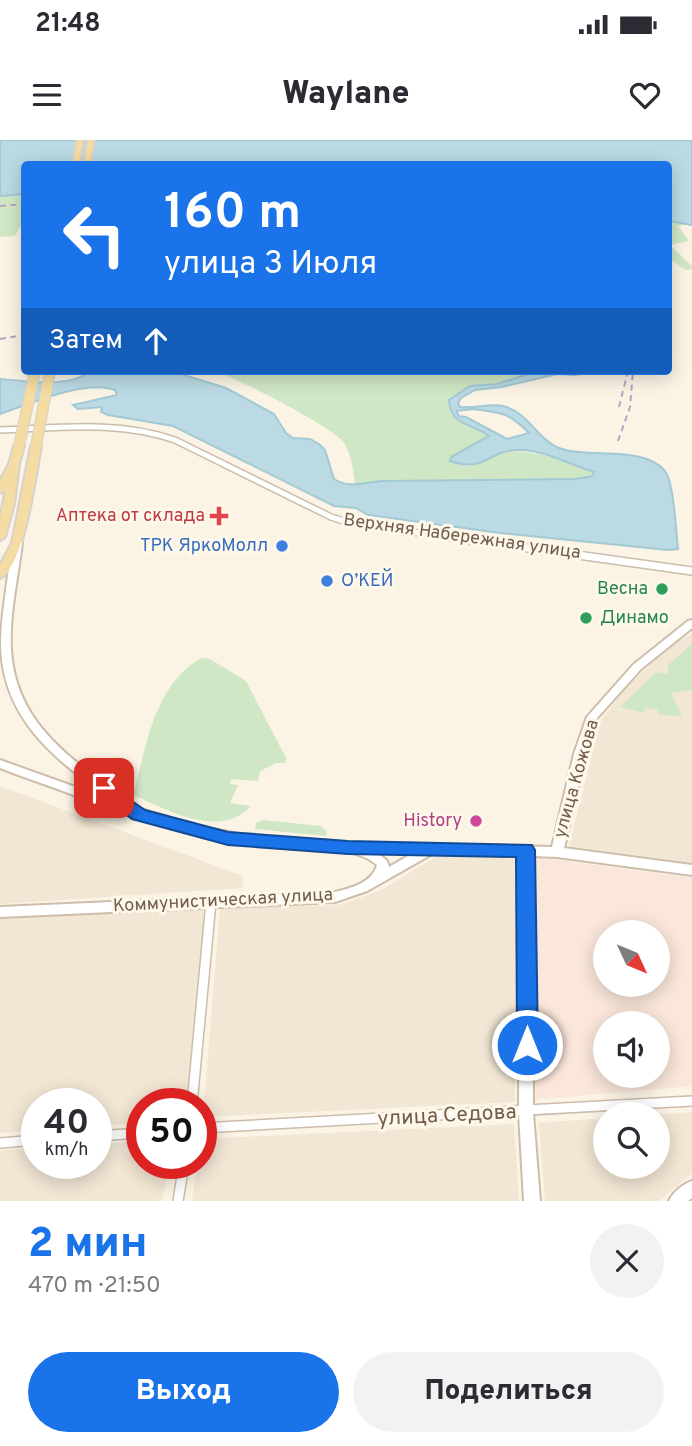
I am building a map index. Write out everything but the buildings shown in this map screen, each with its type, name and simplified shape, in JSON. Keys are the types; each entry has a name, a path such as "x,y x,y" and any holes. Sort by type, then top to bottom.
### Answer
{"main road":[{"path":"76,161 80,140"},
{"path":"88,161 91,140"},
{"path":"0,537 34,375"},
{"path":"49,375 18,543 6,643 10,683 34,729 51,748 139,815"},
{"path":"0,491 14,464"},
{"path":"0,575 18,543"},
{"name":"улица Кожова","path":"557,852 580,754 592,717 637,667 692,623"},
{"path":"0,764 139,815 228,838 348,847 557,852 692,870"},
{"path":"348,847 372,854 383,864 378,877 357,892"},
{"name":"Коммунистическая улица","path":"0,912 335,897 357,892 420,854 435,848"},
{"path":"526,850 526,1113 532,1201"},
{"path":"677,1201 692,1188"}],"street":[{"name":"Верхняя Набережная улица","path":"0,430 91,426 145,430 175,440 331,517 350,523 692,570"},
{"path":"194,1088 211,902"},
{"name":"улица Седова","path":"217,1127 526,1113 692,1101"},
{"path":"0,1143 21,1141"},
{"path":"178,1201 182,1179"}],"shaded area":[{"path":"692,633 692,863 569,846 601,720 624,690 668,647"},
{"path":"0,786 243,876 243,888 0,904"},
{"path":"437,856 515,857 515,1102 217,1116 217,1088 205,1088 220,908 338,905 380,891"},
{"path":"534,857 692,878 692,1086 670,1088 670,1011 593,1011 593,1088 669,1088 533,1100"},
{"path":"208,907 188,1088 126,1088 126,1124 112,1125 112,1088 21,1088 21,1131 0,1133 0,919 141,908"},
{"path":"692,1112 692,1173 659,1201 545,1201 539,1123 593,1119 593,1179 670,1179 670,1114"},
{"path":"514,1124 519,1201 192,1201 195,1179 217,1179 217,1138"},
{"path":"126,1142 126,1179 167,1179 162,1201 0,1201 0,1150 21,1149 21,1179 112,1179 112,1143"}],"green space":[{"path":"21,194 21,225 15,236 0,237 0,196"},
{"path":"672,222 690,224 678,226 689,241 672,245"},
{"path":"672,247 692,266 692,269 686,270 672,261"},
{"path":"223,375 525,375 497,384 468,387 449,402 451,415 490,436 472,446 464,466 508,451 534,453 563,460 594,474 575,479 382,481 355,485 352,463 344,443 322,426 283,403"},
{"path":"692,644 692,690 671,693 682,716 659,715 658,710 646,708 643,713 620,707 656,672 667,674 669,664"},
{"path":"201,658 210,659 246,681 286,758 285,763 276,763 260,771 258,781 231,779 230,784 238,785 230,803 251,806 238,816 224,821 193,819 133,795 148,738 162,701 172,684"},
{"path":"263,820 320,826 327,831 326,836 255,829 256,823"}],"water":[{"path":"0,140 692,140 692,225 672,222 672,161 21,161 21,194 0,196"},
{"path":"84,375 184,375 226,388 274,414 286,433 293,438 310,439 319,444 325,450 334,479 345,484 382,481 575,479 592,476 594,472 526,450 507,451 479,463 462,464 450,461 451,457 489,436 457,419 450,408 449,400 470,386 497,384 525,375 553,375 502,387 475,390 461,398 458,403 460,407 497,405 512,409 559,448 585,453 629,455 654,462 664,470 670,484 678,549 500,533 368,515 356,508 334,506 173,426 108,415 101,412 102,407 78,409 73,405 117,395 115,390 103,387 58,394 0,414 0,379 47,383","holes":["473,409 510,417 529,433 507,439 466,417 459,416 456,411"]}],"railway":[{"path":"0,206 21,204"},
{"path":"0,339 21,336"},
{"path":"619,407 627,375"},
{"path":"618,441 630,407 633,375"}],"place":[{"name":"Аптека от склада","path":"219,516"},
{"name":"ТРК ЯркоМолл","path":"282,546"},
{"name":"О’КЕЙ","path":"327,581"},
{"name":"Весна","path":"662,589"},
{"name":"Динамо","path":"586,618"},
{"name":"History","path":"476,821"}],"route":[{"path":"104,788 139,815 228,838 348,847 526,850 527,1045"}]}
